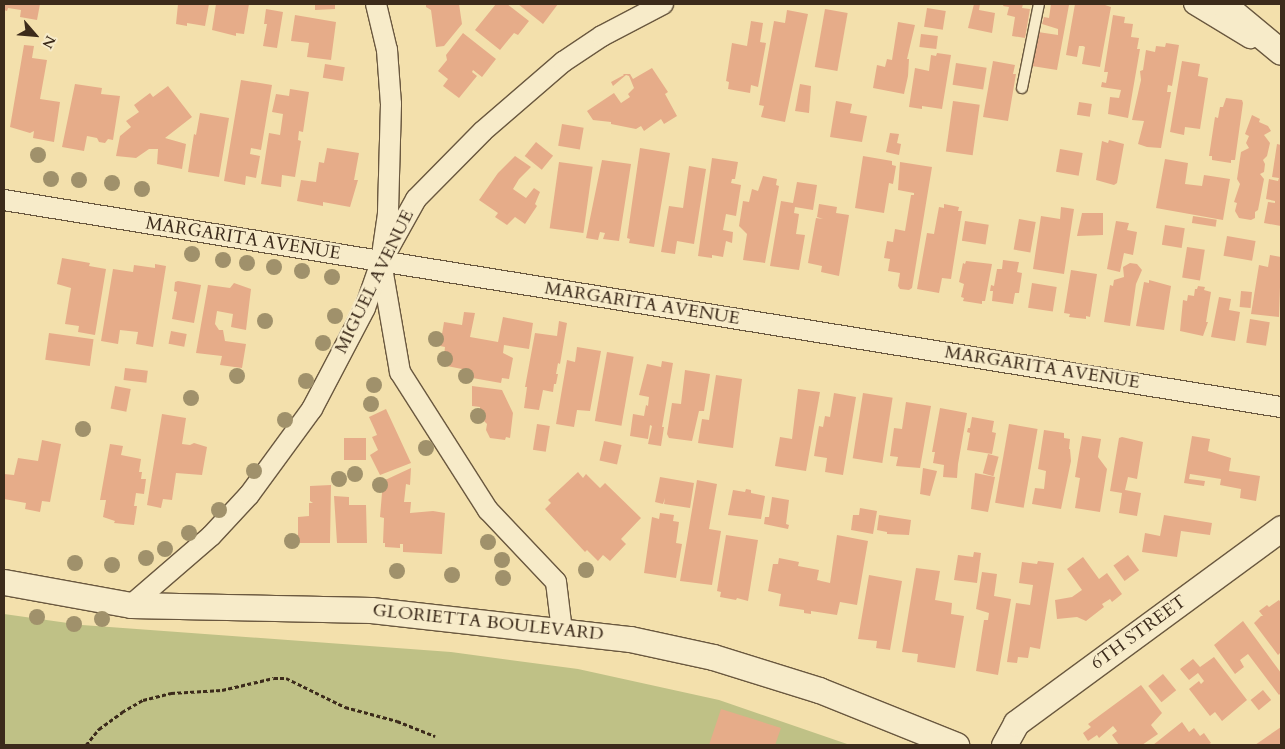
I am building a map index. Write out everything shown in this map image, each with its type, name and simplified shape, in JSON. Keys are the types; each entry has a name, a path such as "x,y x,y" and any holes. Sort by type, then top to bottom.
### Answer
{"street":[{"path":"376,4 387,50 391,104 388,214 381,262 400,372 488,510 556,582 562,631"},
{"name":"MIGUEL AVENUE","path":"131,605 212,536 250,495 312,410 365,308 381,262 416,199 482,131 563,62 602,36 663,4"},
{"path":"1194,4 1281,56"},
{"path":"1223,4 1281,52"},
{"path":"1242,4 1281,47"},
{"name":"MARGARITA AVENUE","path":"4,200 1281,407"},
{"name":"6TH STREET","path":"1004,745 1016,723 1281,528"},
{"name":"GLORIETTA BOULEVARD","path":"4,582 131,605 370,610 630,639 713,657 819,690 956,745"}],"lane":[{"path":"1022,88 1039,4"}],"path":[{"path":"86,745 99,729 122,712 143,700 171,693 222,690 274,678 286,678 345,707 397,721 436,736"}],"green space":[{"path":"4,614 82,625 451,652 578,669 719,700 850,745 4,745"}],"building":[{"path":"4,4 40,4 37,20 20,17 21,10 8,8 7,11 4,10"},
{"path":"178,4 209,4 205,26 187,23 187,26 176,24"},
{"path":"216,4 249,4 244,34 236,33 236,36 212,30"},
{"path":"315,4 335,4 335,9 315,10"},
{"path":"426,4 459,4 462,24 444,46 436,47 431,10 426,7"},
{"path":"496,4 507,4 529,21 518,35 514,33 500,50 475,30"},
{"path":"518,4 558,4 543,24"},
{"path":"974,4 980,4 979,10 995,13 992,33 968,28"},
{"path":"1004,4 1023,4 1022,8 1030,9 1025,38 1012,36 1015,17 1007,15 1009,7 1003,6"},
{"path":"1051,4 1069,5 1057,70 1032,66 1038,32 1058,35 1058,29 1042,24 1044,17 1049,18"},
{"path":"1075,4 1102,4 1111,7 1100,67 1082,64 1085,47 1083,46 1079,46 1077,57 1066,55"},
{"path":"927,8 946,11 943,30 924,27"},
{"path":"266,9 283,12 277,48 263,46 267,24 264,24"},
{"path":"825,9 848,13 837,71 815,67"},
{"path":"787,10 808,14 785,122 761,117 764,106 759,105 774,21 785,23"},
{"path":"295,15 336,22 331,60 307,57 309,43 291,41"},
{"path":"1113,15 1125,17 1124,23 1133,24 1131,37 1139,38 1137,49 1140,49 1128,118 1108,114 1110,97 1119,98 1121,90 1101,87 1102,82 1106,83 1108,72 1104,72"},
{"path":"751,21 763,23 760,42 766,43 758,87 751,85 750,93 728,89 729,82 726,81 732,43 747,46"},
{"path":"898,22 915,25 907,59 909,59 908,76 904,94 873,88 877,65 885,67 887,59 892,60"},
{"path":"463,33 496,59 482,77 473,70 472,72 477,76 459,98 443,86 448,79 438,71 447,60 446,55"},
{"path":"921,34 938,36 936,49 919,47"},
{"path":"1166,43 1179,45 1172,86 1168,85 1167,92 1171,92 1161,148 1147,147 1138,144 1144,121 1132,120 1141,80 1140,71 1143,70 1146,50 1155,52 1156,46 1165,47"},
{"path":"24,45 34,46 32,58 47,60 40,99 60,102 54,142 33,138 34,131 30,133 10,127"},
{"path":"937,53 951,55 942,109 922,106 922,109 909,107 915,68 929,71 931,55 936,56"},
{"path":"993,61 1015,65 1013,74 1016,74 1008,121 983,117"},
{"path":"1182,61 1200,64 1198,76 1208,78 1200,129 1185,127 1184,135 1170,132"},
{"path":"956,63 987,68 983,90 953,85"},
{"path":"325,64 345,67 343,81 323,78"},
{"path":"652,68 668,92 665,94 677,116 664,124 661,119 644,131 641,126 636,129 611,124 611,122 593,120 587,111 614,93 621,103 630,97 628,94 634,88 629,76 626,75 613,86 611,82 623,74 630,74 633,79"},
{"path":"241,80 272,85 261,150 251,148 250,154 260,156 256,178 246,176 245,185 224,181"},
{"path":"75,84 102,88 101,94 120,96 113,140 108,139 105,143 99,142 97,138 87,136 84,151 62,147"},
{"path":"800,84 811,86 809,113 795,111"},
{"path":"168,86 192,117 165,138 186,144 182,169 157,164 158,149 149,149 136,158 116,156 120,136 131,127 126,121 139,112 134,105 150,93 153,97"},
{"path":"290,89 309,92 303,132 299,131 298,140 301,141 295,177 282,175 281,187 261,184 269,133 280,135 283,114 272,112 276,94 289,96"},
{"path":"1226,98 1242,100 1243,103 1235,160 1231,160 1231,163 1212,160 1212,156 1209,156 1215,117 1218,118 1220,107 1223,107"},
{"path":"836,101 852,104 850,113 867,116 862,142 830,137"},
{"path":"953,101 980,105 973,155 946,152"},
{"path":"1079,102 1092,104 1090,117 1077,115"},
{"path":"200,113 229,118 219,177 188,172 194,134 196,135"},
{"path":"1252,115 1260,119 1259,122 1268,126 1271,131 1264,135 1270,143 1267,156 1263,160 1265,164 1264,172 1260,174 1264,179 1258,210 1255,212 1255,218 1251,220 1239,218 1235,211 1237,203 1234,202 1240,184 1237,179 1241,152 1249,148 1246,143 1249,136 1245,134"},
{"path":"562,124 584,128 580,149 558,146"},
{"path":"890,133 899,134 897,143 901,144 899,155 886,152"},
{"path":"1109,140 1124,144 1117,183 1114,185 1096,180 1102,141 1108,143"},
{"path":"536,142 553,156 542,170 525,156"},
{"path":"1277,144 1281,145 1281,226 1264,223 1268,202 1275,203 1275,201 1266,199 1269,179 1278,181 1279,178 1272,177"},
{"path":"327,148 359,153 354,180 358,180 350,207 323,202 323,206 297,201 301,180 316,182 319,162 324,163"},
{"path":"640,148 670,153 654,247 629,243 630,239 627,238"},
{"path":"1060,149 1083,153 1079,176 1056,172"},
{"path":"515,156 531,167 519,179 513,189 526,198 534,188 540,192 535,204 537,206 525,224 515,217 507,225 495,217 498,213 479,200 498,173"},
{"path":"863,156 892,161 892,165 896,166 893,184 889,183 884,213 855,208"},
{"path":"712,158 738,162 735,179 732,179 731,183 741,185 736,216 726,214 723,230 733,232 732,243 726,241 723,257 712,255 712,258 698,256"},
{"path":"1165,159 1188,163 1185,184 1202,186 1204,175 1230,179 1223,220 1156,208"},
{"path":"602,160 631,164 619,241 603,239 605,233 600,232 598,240 586,238"},
{"path":"559,162 593,167 583,233 550,228"},
{"path":"900,162 932,167 912,288 909,290 900,289 898,286 900,273 888,271 890,259 884,258 887,241 893,242 895,229 905,231 911,195 914,195 914,193 898,190"},
{"path":"689,166 706,169 694,244 677,241 675,254 661,252 669,206 683,208"},
{"path":"763,176 777,179 776,185 779,186 765,263 743,260 747,234 739,226 743,201 749,202 752,189 758,191"},
{"path":"797,182 817,185 813,210 795,207 794,213 799,214 796,234 805,235 799,270 770,266 781,201 793,203"},
{"path":"819,204 837,207 836,213 849,215 839,276 821,272 822,266 808,263 816,218 823,219 817,217"},
{"path":"944,204 959,207 958,211 962,211 951,279 942,278 939,293 917,289 927,233 934,234 939,207 944,208"},
{"path":"1061,207 1074,209 1064,274 1033,269 1041,216 1060,219"},
{"path":"1082,213 1103,213 1103,235 1077,236"},
{"path":"1193,216 1217,220 1216,227 1192,223"},
{"path":"1019,219 1036,222 1030,252 1014,250"},
{"path":"965,221 989,225 986,245 962,241"},
{"path":"1116,221 1129,223 1127,230 1137,232 1133,255 1124,253 1120,272 1107,269"},
{"path":"1165,225 1185,228 1182,248 1162,245"},
{"path":"1227,236 1256,241 1252,261 1224,256"},
{"path":"1187,247 1205,250 1200,280 1182,278"},
{"path":"1270,255 1281,257 1279,317 1251,314 1259,265 1268,267"},
{"path":"62,258 90,263 89,266 106,269 95,335 78,332 79,326 65,324 71,288 57,284"},
{"path":"1003,260 1019,262 1017,272 1022,273 1019,293 1015,293 1013,304 992,301 993,291 990,291 991,285 994,286 997,269 1002,269"},
{"path":"966,261 992,264 985,301 982,301 982,304 963,301 964,298 961,297 964,284 959,282 963,263 965,264"},
{"path":"1130,263 1137,264 1142,270 1136,284 1130,326 1104,322 1110,285 1113,286 1114,280 1124,277 1123,267"},
{"path":"155,264 166,266 153,347 136,344 138,332 120,330 118,344 101,341 113,269 133,272 134,265 155,268"},
{"path":"1071,270 1097,274 1090,317 1086,316 1086,319 1069,317 1070,314 1064,313"},
{"path":"1149,280 1171,286 1164,330 1136,326 1144,282 1149,283"},
{"path":"175,282 201,285 194,323 172,319 177,292 174,291"},
{"path":"234,283 251,289 246,330 231,327 233,314 217,311 215,324 219,330 223,330 225,341 246,344 242,368 220,365 222,356 196,353 208,285 230,288"},
{"path":"1032,283 1057,287 1053,312 1028,308"},
{"path":"1198,286 1205,287 1204,290 1211,292 1206,322 1208,322 1203,336 1180,331 1183,300 1187,301 1188,295 1194,296 1195,289"},
{"path":"1241,291 1252,292 1251,308 1240,307"},
{"path":"1219,297 1231,299 1229,310 1240,312 1235,341 1211,337"},
{"path":"464,312 475,313 470,337 498,342 503,317 533,323 529,349 504,345 503,353 513,358 509,379 502,378 501,383 461,376 462,369 447,366 449,357 444,356 445,347 440,346 444,322 462,325"},
{"path":"1250,319 1270,322 1266,346 1246,343"},
{"path":"559,321 567,323 553,392 543,390 539,410 524,408 527,387 525,387 535,333 557,336"},
{"path":"171,331 187,334 184,347 169,344"},
{"path":"49,333 94,339 90,366 45,360"},
{"path":"577,347 601,351 590,411 577,410 574,427 556,424 567,360 575,362"},
{"path":"607,352 634,357 621,426 595,421"},
{"path":"662,361 673,363 662,427 664,427 661,446 648,444 652,426 650,425 648,439 630,436 633,414 644,416 646,405 648,406 649,397 639,395 647,364 661,367"},
{"path":"125,368 148,371 146,383 124,380"},
{"path":"685,370 710,374 704,411 699,411 692,441 669,438 667,434 672,403 681,404"},
{"path":"716,375 742,379 733,448 698,443 702,419 709,420"},
{"path":"115,386 131,389 126,412 111,409"},
{"path":"472,386 502,390 513,413 510,438 506,437 505,440 490,438 486,430 487,424 483,420 484,412 480,411 480,407 472,406"},
{"path":"798,389 820,392 806,471 775,466 780,437 792,439"},
{"path":"834,393 856,397 843,475 825,472 827,458 814,456 819,426 823,427 825,416 830,417"},
{"path":"863,393 893,398 882,463 853,458"},
{"path":"906,402 931,406 920,468 896,466 898,457 890,456 894,428 902,429"},
{"path":"940,408 967,413 957,478 943,477 944,465 933,463 935,452 932,452"},
{"path":"386,409 411,463 380,475 370,455 378,450 372,437 377,435 369,417"},
{"path":"162,414 186,418 182,444 190,445 194,443 207,447 202,475 176,473 172,500 163,499 161,508 147,505"},
{"path":"972,417 994,421 992,432 996,433 992,454 967,450 970,433 967,432 968,428 970,428"},
{"path":"537,424 550,426 546,452 533,450"},
{"path":"1009,424 1038,429 1024,508 995,503"},
{"path":"1044,430 1064,433 1064,438 1070,439 1071,461 1061,509 1032,504 1035,488 1044,489 1046,471 1038,469"},
{"path":"1082,436 1101,439 1098,457 1107,469 1100,512 1075,508 1080,478 1075,477"},
{"path":"1192,436 1210,439 1208,451 1231,458 1229,471 1260,476 1256,501 1240,498 1241,489 1220,485 1221,479 1190,474 1189,479 1205,481 1204,486 1184,483"},
{"path":"344,438 366,438 366,460 344,460"},
{"path":"1119,438 1143,442 1137,479 1128,477 1125,490 1141,493 1137,516 1119,513 1122,493 1110,491"},
{"path":"42,440 61,444 50,502 42,501 40,512 25,509 26,503 4,499 4,474 14,475 18,458 38,461"},
{"path":"604,441 622,445 617,465 600,460"},
{"path":"110,444 123,446 121,455 141,459 139,472 142,472 141,479 146,479 144,494 136,493 134,506 137,506 134,525 114,523 115,521 103,517 106,500 100,500"},
{"path":"988,454 999,457 993,476 983,473"},
{"path":"411,468 410,485 406,484 404,502 411,502 410,513 433,511 445,513 442,554 403,552 403,544 400,544 400,548 385,547 385,543 383,543 384,518 380,517 383,481"},
{"path":"923,468 937,471 930,496 920,494"},
{"path":"578,472 583,478 586,474 600,488 605,483 641,518 621,539 626,544 610,561 603,555 598,561 587,550 585,552 545,509 551,503 548,500"},
{"path":"975,473 995,477 988,512 971,509"},
{"path":"660,477 694,483 690,508 664,504 665,498 663,504 655,502"},
{"path":"697,480 717,484 709,529 721,531 712,585 680,581"},
{"path":"331,485 330,543 298,543 298,517 309,516 309,503 313,503 310,501 310,486"},
{"path":"746,489 751,490 751,493 765,496 761,519 728,515 733,490 745,492"},
{"path":"334,496 349,497 349,505 366,505 367,543 337,543"},
{"path":"772,497 789,500 786,524 789,525 788,529 764,524 765,517 769,517"},
{"path":"860,508 877,511 873,534 851,530 853,515 859,515"},
{"path":"660,513 674,515 673,521 679,522 676,543 682,544 676,578 644,573 652,517 659,519"},
{"path":"879,515 911,520 909,535 887,534 887,532 877,530"},
{"path":"1164,515 1212,523 1210,535 1181,531 1177,557 1142,552 1145,533 1160,536"},
{"path":"726,535 758,540 748,601 720,597 721,592 717,591"},
{"path":"837,535 868,541 857,605 840,602 837,615 811,611 811,614 804,613 804,610 779,606 781,594 768,591 773,564 778,564 779,558 799,562 798,566 819,570 817,580 830,583"},
{"path":"974,552 981,553 977,583 954,580 958,555 973,557"},
{"path":"1128,555 1139,570 1125,581 1113,566"},
{"path":"1083,557 1099,579 1107,573 1122,594 1112,602 1110,599 1102,604 1104,607 1086,621 1077,617 1057,619 1055,600 1072,597 1082,590 1067,569"},
{"path":"1038,561 1054,563 1040,649 1030,647 1028,658 1018,657 1017,663 1007,662 1016,603 1030,605 1033,585 1019,583 1022,562 1037,564"},
{"path":"916,568 940,571 935,600 952,603 951,614 964,616 955,668 917,662 918,654 902,652"},
{"path":"982,572 997,574 994,596 1011,599 998,675 976,671 984,620 988,620 989,613 976,609"},
{"path":"869,575 902,581 890,650 876,648 877,641 858,639"},
{"path":"1279,600 1281,603 1281,652 1278,655 1254,623 1263,616 1259,611"},
{"path":"1243,621 1281,673 1281,693 1279,695 1248,654 1240,660 1244,667 1235,674 1214,645"},
{"path":"1214,657 1247,700 1222,721 1215,712 1210,716 1189,689 1199,681 1201,684 1204,681 1198,673 1189,680 1180,669 1193,659 1200,667"},
{"path":"1163,674 1176,690 1161,702 1148,686"},
{"path":"1141,685 1162,713 1151,725 1158,734 1142,745 1119,745 1112,735 1117,731 1113,726 1099,738 1097,735 1088,741 1083,733 1091,727 1088,724"},
{"path":"1263,690 1271,700 1259,710 1251,700"},
{"path":"721,709 781,728 775,745 709,745"},
{"path":"1182,722 1189,732 1194,728 1200,736 1204,733 1211,743 1208,745 1153,745"},
{"path":"1281,727 1281,745 1255,745"}]}
